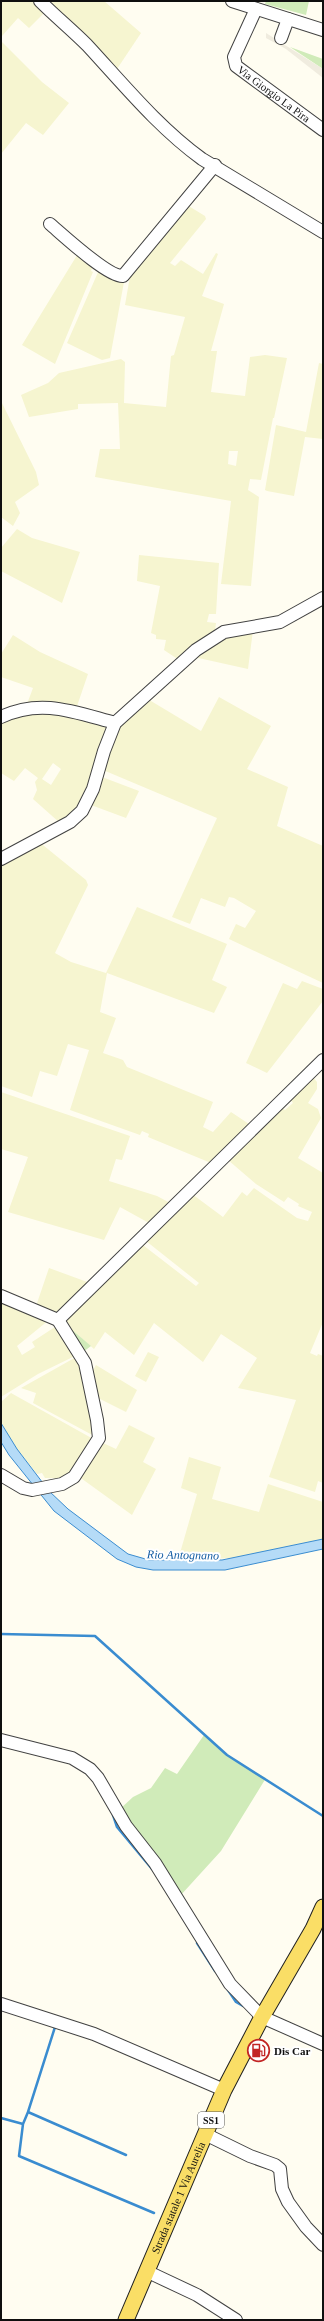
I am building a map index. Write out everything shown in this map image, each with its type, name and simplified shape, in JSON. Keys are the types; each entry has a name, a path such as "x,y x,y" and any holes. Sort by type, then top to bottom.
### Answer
{"main road":[{"name":"Strada statale 1 Via Aurelia","path":"126,2320 224,2090 262,2017 313,1929 323,1907"}],"street":[{"path":"40,1 86,44 157,123 184,146 323,232"},
{"path":"232,1 323,30"},
{"name":"Via Giorgio La Pira","path":"256,9 234,57 236,66 323,130"},
{"path":"282,38 288,19"},
{"path":"50,224 101,266 118,276 123,276 215,166"},
{"path":"1,859 70,822 82,811 93,789 114,723 196,650 218,635 280,622 323,598"},
{"path":"1,717 35,706 78,713 114,723"},
{"path":"58,1320 323,1060"},
{"path":"1,1296 58,1320 84,1364 98,1420 99,1438 74,1477 52,1486 32,1490 23,1488 1,1475"},
{"path":"1,1740 72,1758 90,1769 98,1778 126,1826 155,1863 230,1984 262,2017 323,2044"},
{"path":"1,2004 94,2034 224,2090"},
{"path":"205,2134 250,2156 275,2165 280,2169 286,2198 306,2227 323,2244"},
{"path":"146,2271 197,2294 236,2320"}],"green space":[{"path":"1,1 36,1 44,9 43,14 29,28 18,18 2,36"},
{"path":"42,1 104,1 141,33 115,72 86,42 89,37"},
{"path":"266,1 309,1 306,15 265,4"},
{"path":"1,41 42,82 69,103 43,135 26,123 1,154"},
{"path":"290,47 323,59 323,69"},
{"path":"187,205 205,216 206,219 170,263 175,266 181,260 203,274 216,253 218,254 202,296 224,304 211,351 217,351 211,392 245,396 250,357 265,355 287,358 261,480 250,479 248,490 259,497 251,586 221,584 231,501 95,477 100,449 120,449 118,403 78,404 78,409 29,417 21,395 48,383 59,373 121,359 125,362 124,403 166,407 171,356 174,355 185,317 125,305 130,276","holes":["229,451 238,451 236,466 228,464"]},
{"path":"79,252 94,263 91,271 93,272 55,364 22,345"},
{"path":"99,270 124,282 110,358 102,360 67,343"},
{"path":"319,363 323,364 323,439 305,437 294,496 267,491 265,490 276,425 306,432"},
{"path":"1,401 36,472 39,485 15,502 20,513 13,526 1,517"},
{"path":"17,529 32,538 80,552 62,603 1,571 1,548"},
{"path":"139,555 219,563 216,614 209,614 207,622 216,623 215,631 203,638 179,660 164,650 166,640 156,639 156,635 151,633 160,586 137,581"},
{"path":"253,630 248,669 194,657 220,637"},
{"path":"13,635 40,652 88,674 76,709 27,704 33,688 1,677 1,654"},
{"path":"219,697 271,726 247,769 288,787 277,826 323,846 323,983 229,939 236,924 245,928 256,911 234,898 229,897 225,907 201,898 190,924 172,917 217,818 103,770 115,730 146,698 201,731"},
{"path":"39,709 108,726 89,790 80,807 77,806 75,809 77,811 60,823 33,799 37,790 35,782 38,778 25,768 14,781 1,773 1,719","holes":["53,763 61,769 51,785 42,779"]},
{"path":"102,777 139,791 126,818 91,805"},
{"path":"38,841 86,880 88,885 55,953 71,962 106,973 137,907 227,944 212,980 227,987 214,1013 107,973 100,1012 116,1018 103,1053 123,1060 127,1067 213,1102 203,1127 213,1132 231,1112 252,1126 211,1163 148,1137 149,1134 142,1131 140,1135 70,1110 89,1050 68,1044 57,1076 40,1071 32,1097 1,1086 1,863"},
{"path":"302,981 323,989 323,1001 267,1073 246,1063 283,983 297,989"},
{"path":"313,1077 317,1082 317,1089 308,1103 318,1109 321,1118 298,1158 323,1173 323,1322 310,1353 317,1356 318,1354 323,1356 323,1483 318,1481 315,1492 269,1477 296,1400 238,1388 257,1358 221,1334 203,1362 154,1323 134,1355 105,1332 94,1349 64,1323 65,1319 139,1242 196,1286 199,1283 146,1241 192,1194 223,1217 242,1192 247,1196 254,1188 297,1218 308,1221 312,1212 298,1206 299,1204 288,1197 284,1202 256,1184 228,1160 281,1107 285,1110 293,1103 289,1098"},
{"path":"1,1092 130,1136 122,1160 116,1159 109,1181 157,1196 172,1204 149,1223 120,1207 104,1240 8,1212 28,1157 1,1149"},
{"path":"49,1268 90,1283 59,1314 35,1309"},
{"path":"1,1299 49,1320 17,1346 22,1355 35,1347 32,1342 58,1325 77,1355 38,1374 1,1397"},
{"path":"64,1323 91,1346 83,1352"},
{"path":"148,1352 159,1357 146,1382 135,1376"},
{"path":"78,1356 96,1437 33,1403 36,1393 21,1388"},
{"path":"96,1365 137,1390 126,1412 94,1396 90,1369 93,1370"},
{"path":"11,1393 95,1440 76,1470 58,1481 53,1478 45,1478 42,1473 37,1474 17,1449 1,1423 1,1402"},
{"path":"129,1425 155,1438 143,1462 156,1469 132,1515 78,1476 101,1442 116,1449"},
{"path":"189,1457 221,1467 212,1499 259,1512 268,1484 323,1502 323,1539 233,1558 178,1560 197,1494 181,1488"},
{"path":"204,1735 235,1761 266,1778 221,1851 180,1896 120,1809 133,1797 151,1788 165,1768 177,1774"}],"shaded area":[{"path":"266,33 323,69 323,78 286,49 266,38"}],"water":[{"path":"1,1423 17,1449 49,1491 68,1509 128,1554 149,1560 222,1560 323,1539 323,1549 225,1570 153,1570 136,1567 117,1559 54,1511 9,1455 1,1442"}],"waterway":[{"path":"1,1634 95,1636 227,1755 323,1816"},
{"path":"113,1815 117,1827 152,1869"},
{"path":"197,1943 215,1971"},
{"path":"228,1990 236,2002 243,2006"},
{"path":"28,2112 55,2027"},
{"path":"23,2124 28,2112 126,2155"},
{"path":"1,2118 23,2124 19,2156 154,2213"}],"place":[{"name":"Dis Car","path":"258,2051"}],"water label":[{"name":"Rio Antognano","path":"183,1555"}]}
